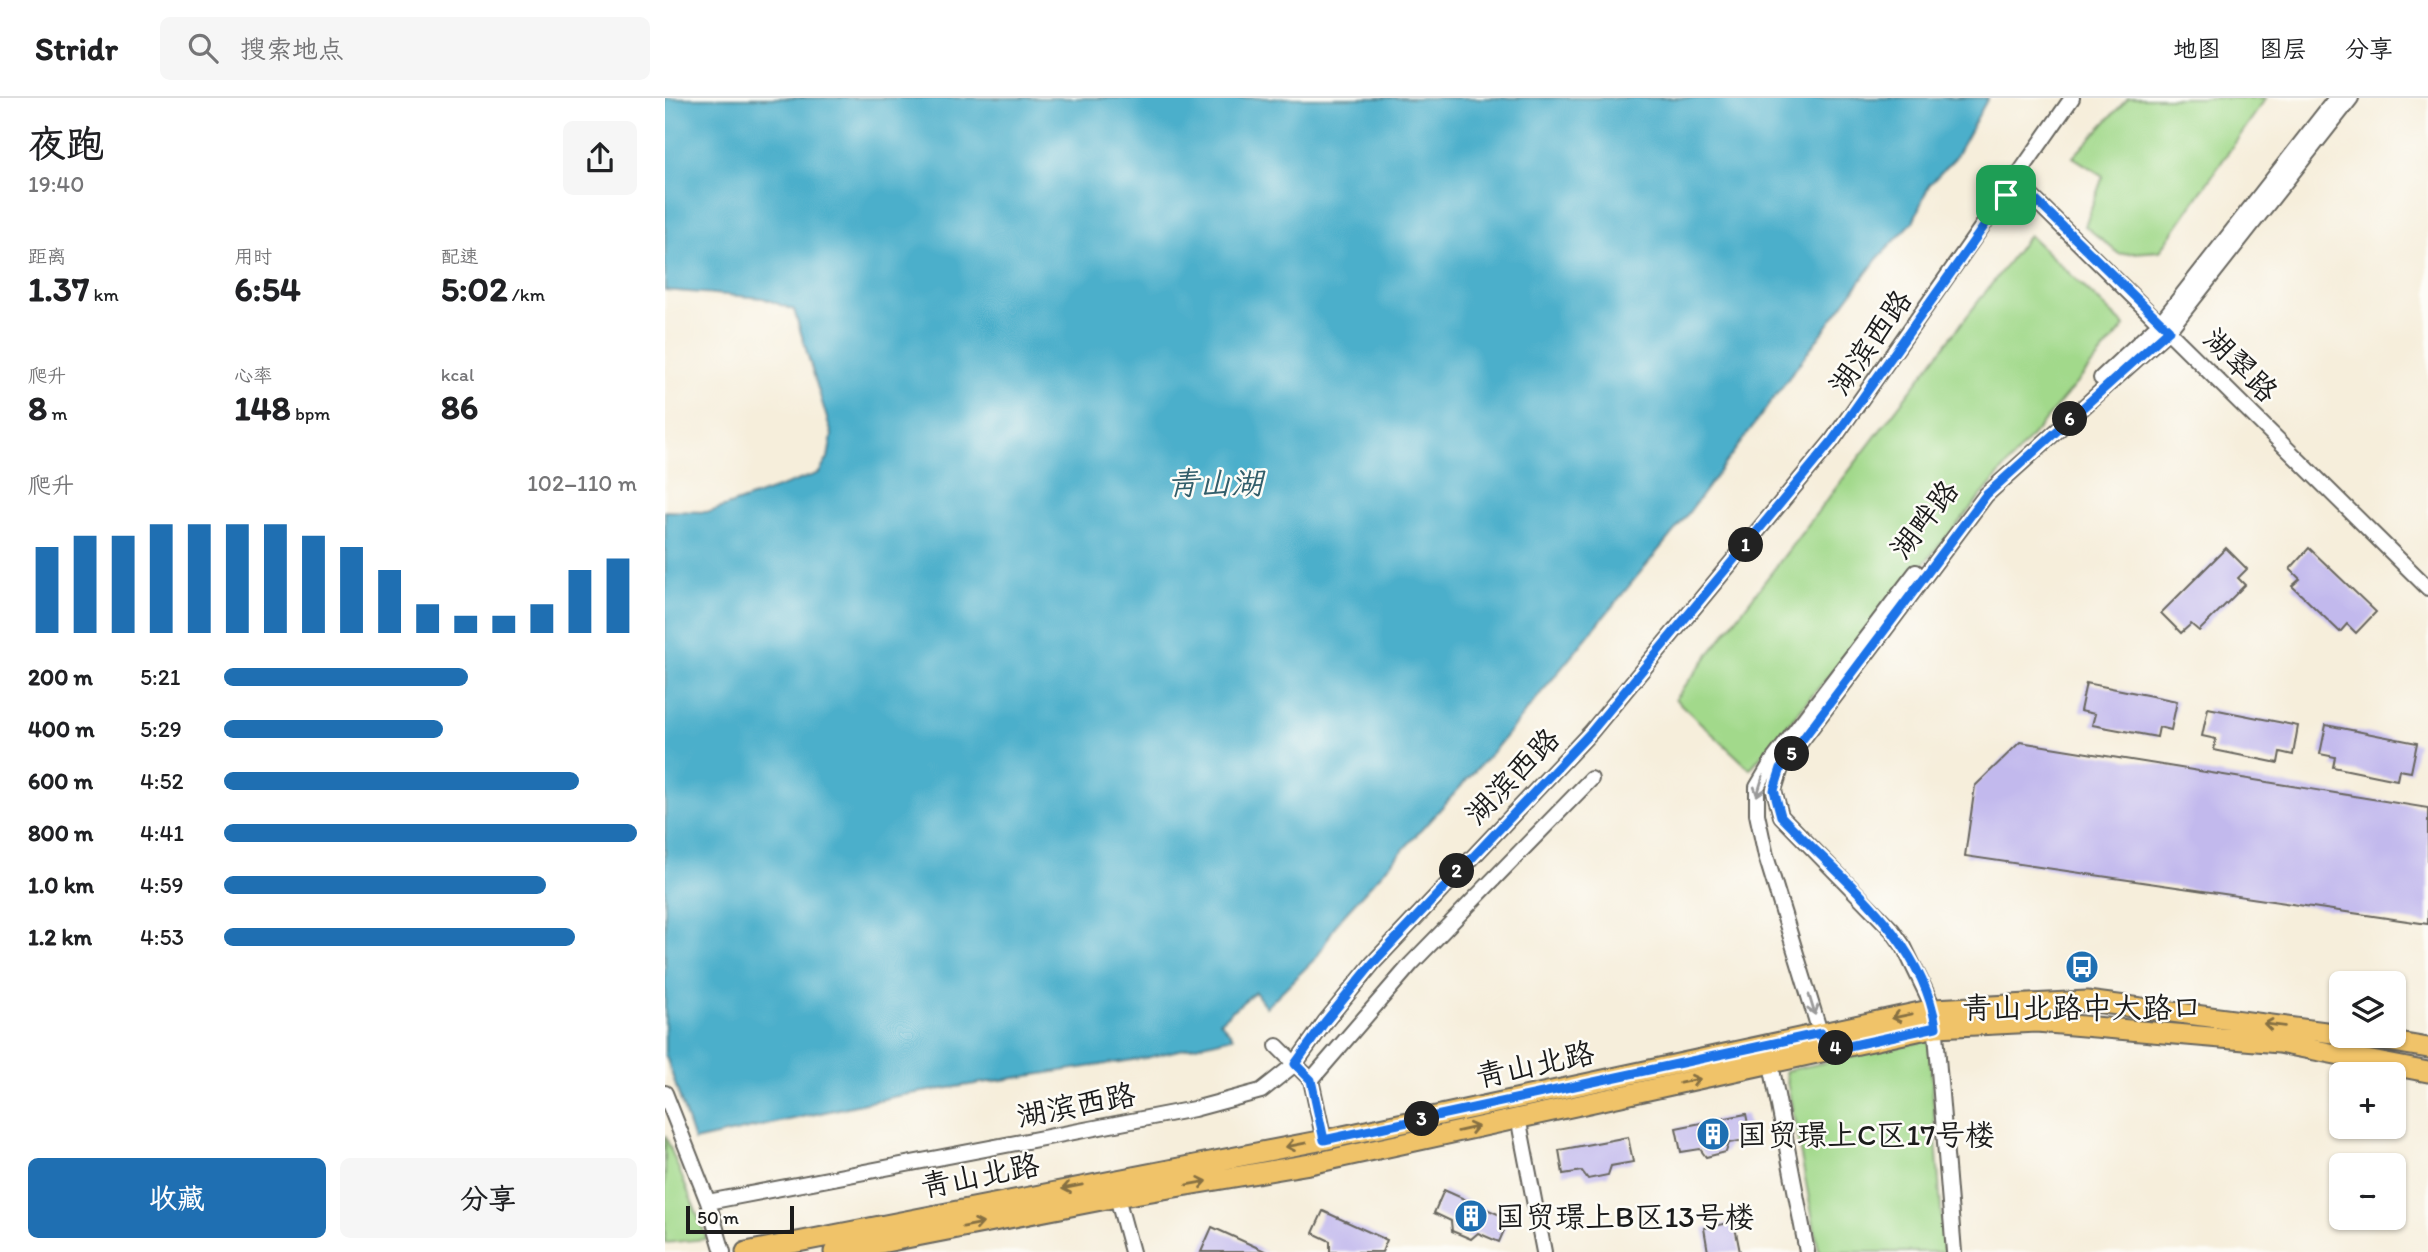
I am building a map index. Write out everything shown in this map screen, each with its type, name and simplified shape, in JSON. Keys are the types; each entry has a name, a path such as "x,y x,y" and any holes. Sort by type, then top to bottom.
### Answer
{"main road":[{"name":"青山北路","path":"746,1252 1823,1042 1933,1012 2087,1001 2329,1032"},
{"name":"青山北路","path":"1933,1012 2279,1043 2428,1072"},
{"name":"青山北路","path":"834,1252 1117,1197 1310,1164 1771,1064 1823,1042"},
{"path":"2406,1042 2425,1044"}],"street":[{"name":"湖滨西路","path":"708,1202 1194,1110 1261,1091 1295,1064 1373,963 1591,732 1832,441 2072,98"},
{"name":"湖畔路","path":"1823,1042 1766,856 1756,814 1757,787 1806,715 1980,488 2165,326 2336,98"},
{"name":"湖畔路","path":"1933,1012 1904,947 1892,930 1781,816 1774,790 1781,768 1986,495 2165,326 2351,98"},
{"name":"湖翠路","path":"2016,181 2428,588"},
{"path":"1311,1080 1411,964 1591,779"},
{"path":"1933,1012 1954,1252"},
{"path":"1277,1046 1311,1080 1324,1140"},
{"path":"1771,1064 1807,1252"},
{"path":"665,1093 708,1202 723,1252"},
{"path":"1518,1117 1544,1252"},
{"path":"1117,1197 1132,1252"}],"green space":[{"path":"2128,98 2266,98 2160,251 2119,254 2085,226 2103,176 2073,157"},
{"path":"2029,235 2125,326 1750,769 1675,699"},
{"path":"1929,1040 1944,1252 1819,1252 1785,1071"},
{"path":"665,1135 707,1239 665,1243"}],"water":[{"name":"青山湖","path":"665,98 1988,98 1955,158 1929,185 1913,222 1877,259 1681,523 1495,749 1338,921 1317,957 1266,1007 1255,992 1220,1021 1233,1037 1146,1058 897,1096 694,1141 665,1053 665,511 710,512 819,473 828,458 832,435 794,310 763,298 665,290"}],"building":[{"path":"2226,548 2247,569 2238,578 2245,585 2199,631 2191,624 2181,633 2161,613"},
{"path":"2309,548 2376,612 2356,633 2347,624 2340,632 2292,586 2300,579 2290,569"},
{"path":"2086,683 2177,701 2171,730 2159,727 2157,737 2092,725 2095,714 2080,711"},
{"path":"2208,708 2298,726 2293,755 2280,752 2278,763 2214,750 2216,739 2202,736"},
{"path":"2326,725 2417,743 2411,772 2399,770 2397,780 2333,767 2335,757 2320,754"},
{"path":"2020,742 2428,808 2428,924 1965,856 1975,786"},
{"name":"国贸璟上C区17号楼","path":"1746,1114 1751,1139 1729,1143 1726,1152 1706,1157 1700,1149 1681,1152 1676,1128"},
{"path":"1628,1137 1633,1162 1611,1166 1608,1175 1588,1179 1582,1171 1563,1174 1559,1150"},
{"name":"国贸璟上B区13号楼","path":"1444,1190 1509,1219 1499,1242 1478,1233 1471,1239 1452,1231 1451,1221 1434,1213"},
{"path":"1323,1211 1387,1240 1382,1252 1330,1252 1330,1241 1313,1233"},
{"path":"1734,1222 1740,1252 1708,1252 1704,1228"},
{"path":"1212,1227 1267,1252 1201,1252"}],"place":[{"name":"青山北路中大路口","path":"2082,967"},
{"name":"国贸璟上C区17号楼","path":"1713,1134"},
{"name":"国贸璟上B区13号楼","path":"1471,1216"}],"route":[{"path":"2016,181 2169,330 1986,495 1781,768 1774,790 1781,816 1892,930 1904,947 1934,1009 1936,1027 1826,1051 1821,1033 1324,1140 1311,1080 1295,1064 1325,1022 1417,914 1591,732 1832,441 2006,195 2016,181"}]}
